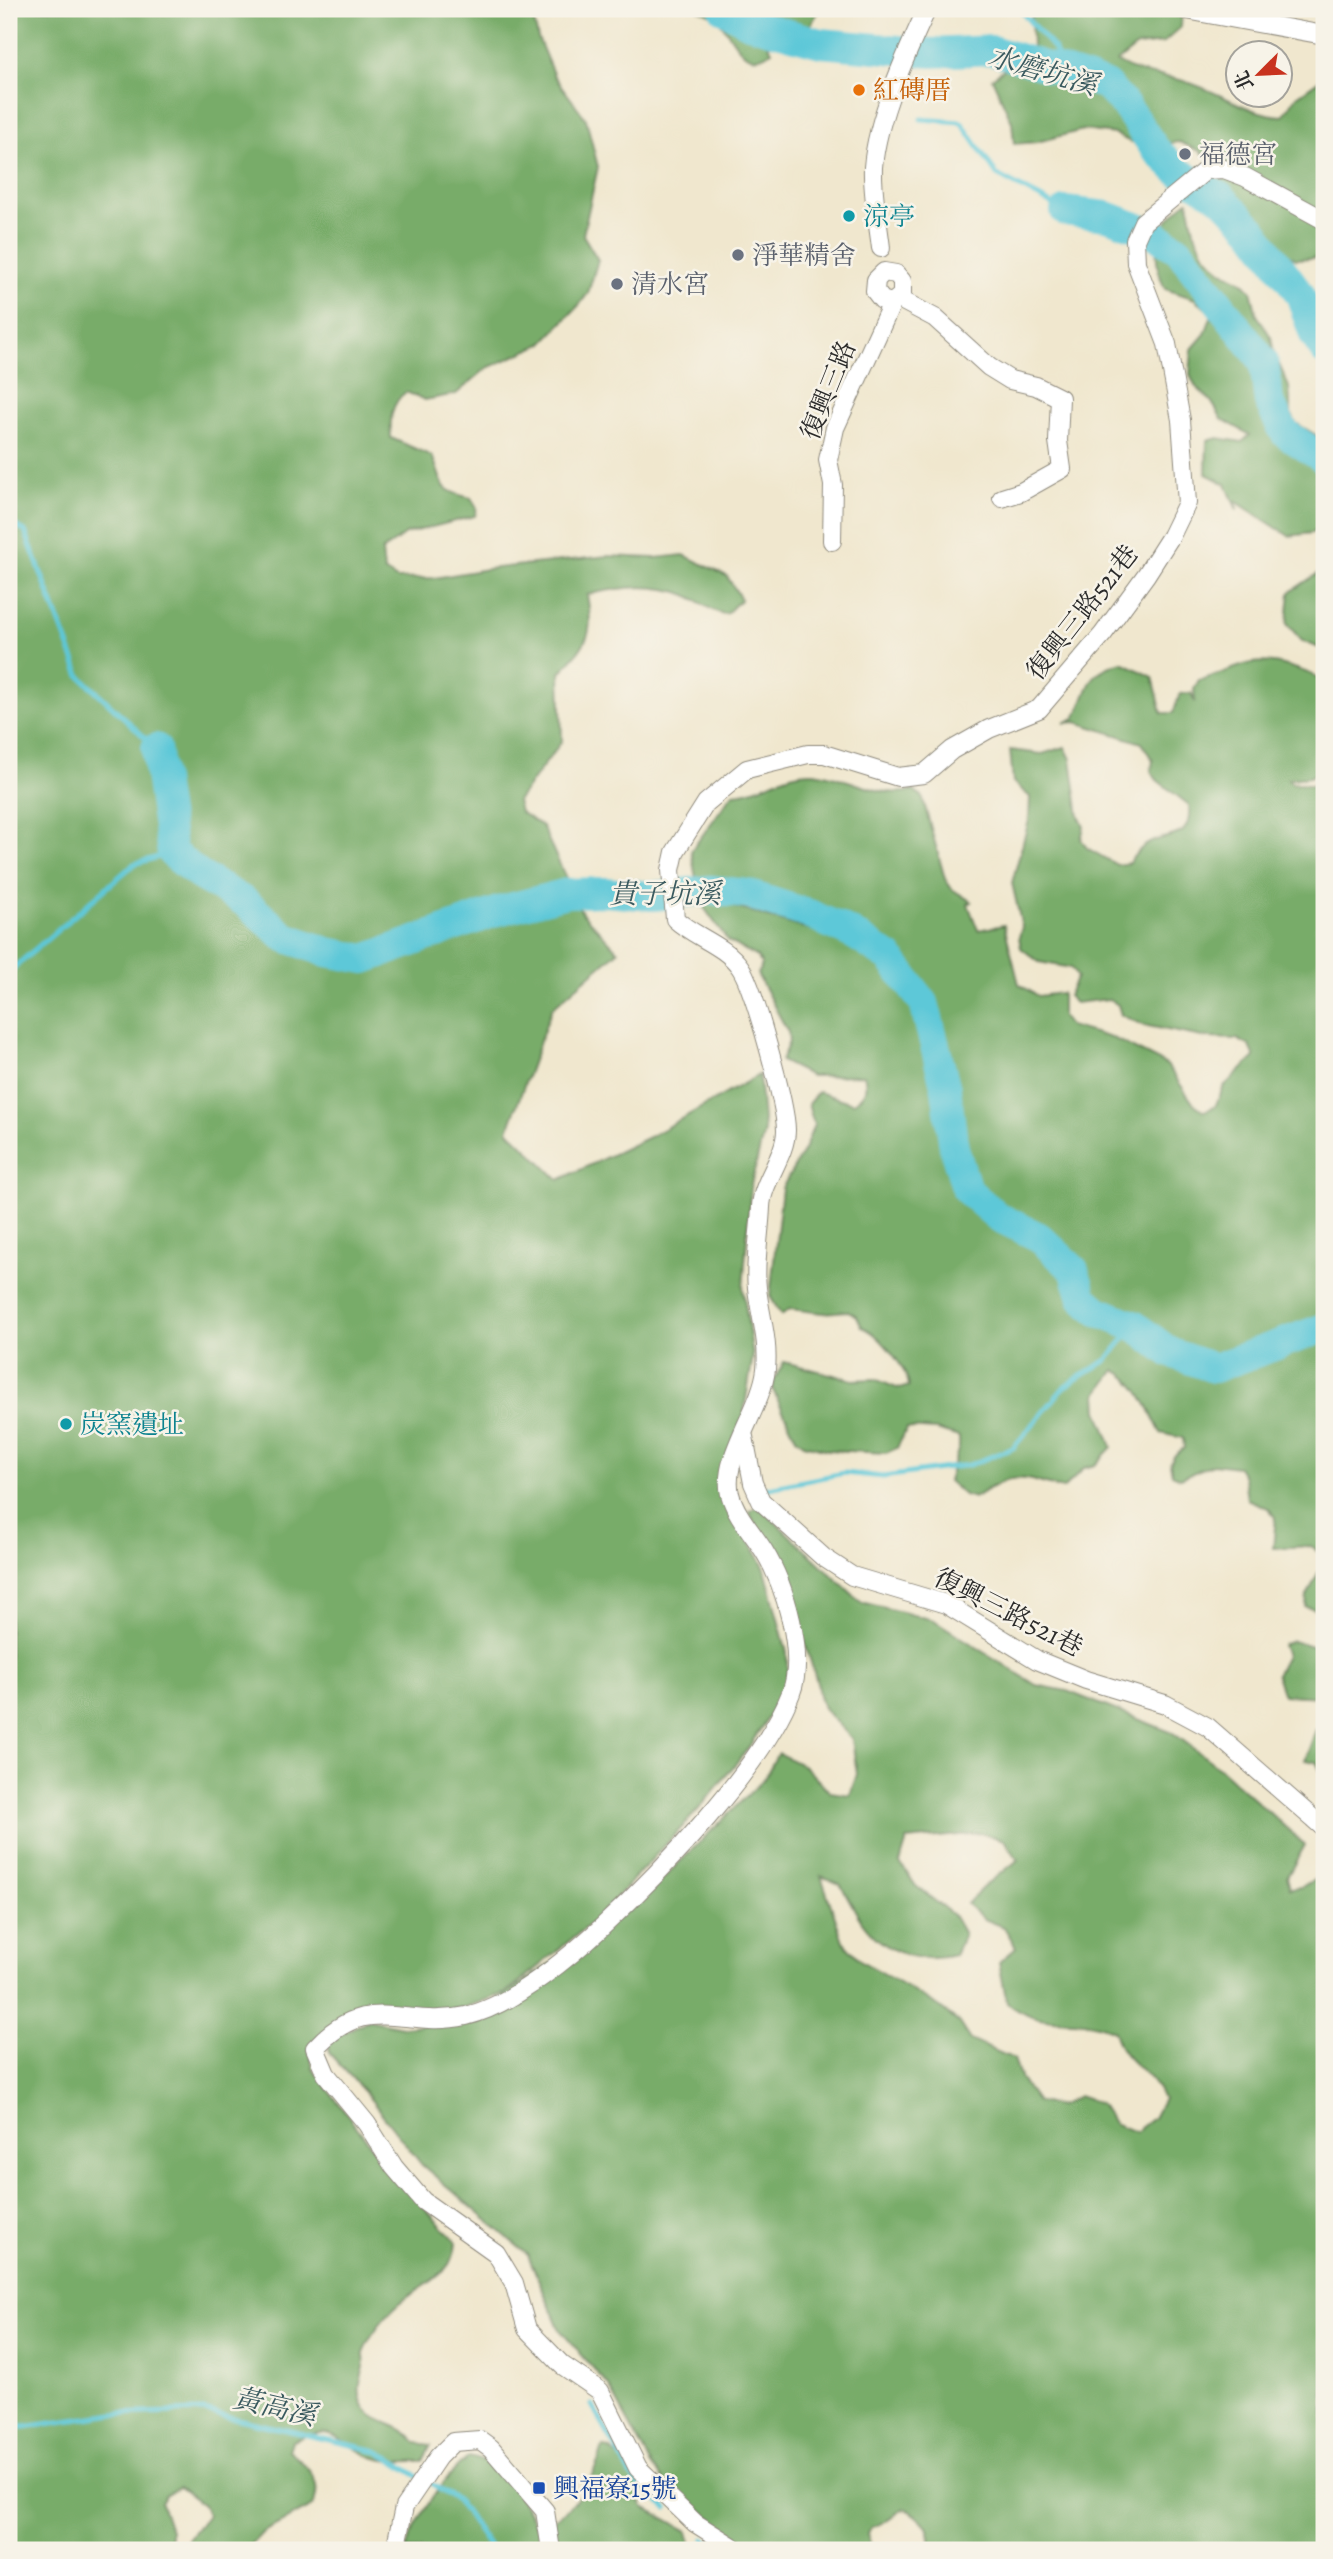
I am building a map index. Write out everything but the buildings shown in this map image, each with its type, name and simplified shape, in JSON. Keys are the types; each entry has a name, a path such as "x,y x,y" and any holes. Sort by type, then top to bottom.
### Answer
{"street":[{"path":"881,248 873,169 879,133 907,52 927,9"},
{"path":"1181,9 1324,35"},
{"name":"復興三路521巷","path":"737,2550 695,2523 638,2468 600,2391 562,2365 527,2329 514,2283 496,2253 416,2192 326,2074 315,2048 331,2031 367,2014 424,2020 466,2016 510,1999 600,1929 701,1824 766,1740 792,1691 796,1661 793,1630 778,1578 740,1517 730,1492 732,1457 744,1437 766,1371 765,1323 757,1286 761,1200 786,1132 757,1008 740,967 724,952 686,929 675,919 671,870 675,852 706,803 747,769 808,754 824,754 898,777 924,774 952,750 989,729 1039,709 1110,624 1171,536 1187,503 1181,420 1167,344 1136,263 1135,240 1143,222 1206,170 1224,169 1245,177 1324,220"},
{"name":"復興三路","path":"832,541 833,485 828,460 835,428 896,301 935,318 989,367 1010,380 1037,386 1060,398 1058,441 1062,469 1021,492 1002,498"},
{"name":"復興三路521巷","path":"744,1437 753,1483 761,1501 823,1557 852,1576 946,1604 1037,1660 1086,1680 1165,1704 1197,1721 1208,1727 1324,1828"},
{"path":"395,2550 404,2507 438,2457 453,2442 480,2440 491,2448 545,2511 551,2550"}],"green space":[{"path":"9,9 531,9 538,38 554,76 586,119 598,167 583,235 598,260 588,293 542,344 487,368 456,394 425,400 406,392 401,396 391,419 391,438 432,456 443,485 452,492 471,498 477,508 475,516 405,534 382,551 384,571 397,579 434,578 487,569 608,556 655,558 684,555 727,576 741,599 726,614 686,595 662,589 624,588 587,595 590,621 587,638 560,673 562,741 517,801 520,812 542,826 582,913 618,951 552,1008 508,1130 559,1180 649,1137 759,1075 764,1131 751,1185 743,1289 753,1356 743,1418 728,1453 721,1490 765,1569 787,1653 787,1687 747,1750 698,1810 596,1919 506,1993 459,2009 366,2009 309,2048 313,2069 385,2164 456,2242 450,2263 443,2271 400,2303 374,2331 364,2351 365,2365 360,2382 362,2403 370,2414 404,2431 417,2443 431,2445 423,2461 402,2461 374,2458 325,2433 292,2441 289,2450 307,2468 315,2481 316,2497 313,2506 263,2532 246,2550 187,2550 188,2539 207,2515 203,2505 179,2487 166,2495 161,2503 170,2530 170,2550 9,2550"},
{"path":"698,9 820,9 810,26 763,12 757,15 756,20 772,51 753,57 740,50 718,20"},
{"path":"1031,9 1182,9 1181,27 1163,43 1137,46 1117,62 1141,72 1180,80 1206,89 1224,97 1224,108 1248,108 1283,116 1289,108 1294,108 1297,96 1324,77 1324,257 1296,259 1278,249 1243,238 1222,212 1210,180 1219,169 1200,151 1179,142 1138,146 1115,134 1083,130 1037,142 1014,144 1012,122 992,78 1032,48"},
{"path":"1188,201 1194,231 1204,253 1220,270 1243,282 1251,291 1257,315 1271,337 1274,353 1289,387 1291,413 1296,423 1324,440 1324,522 1312,533 1289,536 1235,501 1237,510 1226,484 1206,474 1207,441 1218,438 1242,442 1250,435 1222,419 1211,401 1195,386 1190,375 1192,349 1205,334 1212,314 1195,299 1165,289 1160,276 1157,264 1158,240 1169,220"},
{"path":"1317,574 1324,577 1324,650 1302,641 1287,624 1290,592"},
{"path":"1122,662 1153,677 1162,713 1173,713 1180,694 1191,693 1195,702 1194,689 1199,680 1253,663 1281,664 1324,680 1324,770 1310,777 1288,779 1292,783 1324,787 1324,1611 1306,1607 1307,1596 1323,1563 1320,1552 1311,1546 1273,1548 1276,1517 1268,1508 1247,1499 1244,1477 1238,1467 1213,1464 1181,1478 1172,1474 1170,1464 1175,1455 1184,1448 1183,1438 1161,1433 1137,1389 1115,1370 1097,1394 1098,1410 1112,1447 1095,1465 1084,1468 1063,1489 1017,1478 999,1483 974,1498 964,1495 948,1481 959,1447 959,1437 936,1430 907,1428 897,1448 886,1453 828,1450 804,1444 796,1438 773,1390 774,1380 784,1362 853,1380 875,1379 899,1389 909,1386 903,1370 891,1352 876,1336 862,1327 857,1316 848,1311 823,1313 790,1309 781,1315 770,1296 782,1188 804,1150 814,1125 808,1104 818,1092 853,1103 864,1091 865,1080 864,1075 811,1076 781,1061 789,1042 788,1032 757,974 762,965 757,957 728,941 695,895 846,941 835,930 799,913 697,884 691,851 733,793 754,789 793,774 824,774 888,792 913,790 922,796 945,879 952,889 972,902 968,904 978,930 1004,925 1019,984 1038,996 1062,993 1062,1017 1069,1026 1115,1039 1167,1065 1193,1103 1204,1111 1215,1107 1224,1086 1255,1057 1250,1046 1237,1039 1207,1038 1143,1025 1121,1015 1118,1005 1109,999 1075,1003 1068,996 1077,977 1071,968 1039,962 1021,948 1019,937 1022,927 1012,883 1029,820 1030,797 1013,782 1010,750 1042,754 1065,747 1071,759 1079,816 1084,827 1081,839 1087,848 1117,865 1129,863 1144,846 1153,841 1182,831 1189,818 1189,805 1157,780 1151,771 1153,761 1142,743 1076,722 1064,723 1075,718 1094,677 1109,666"},
{"path":"758,1506 861,1602 934,1620 1036,1685 1067,1691 1173,1733 1222,1770 1305,1845 1287,1877 1290,1888 1301,1887 1324,1875 1324,2550 929,2550 929,2531 918,2517 906,2509 871,2527 868,2533 872,2550 753,2550 663,2480 653,2467 608,2385 560,2330 528,2255 422,2165 364,2091 329,2053 329,2044 335,2037 368,2020 403,2027 469,2020 636,1905 764,1779 778,1753 804,1766 830,1792 850,1795 857,1774 852,1739 821,1702 811,1663 788,1597 749,1512","holes":["980,1833 1005,1840 1018,1860 982,1888 967,1904 984,1919 1004,1927 1016,1947 999,1962 1007,2003 1035,2017 1085,2022 1114,2031 1124,2052 1150,2079 1163,2099 1153,2118 1135,2132 1113,2123 1100,2103 1079,2096 1059,2106 1037,2102 1021,2080 1014,2059 970,2040 959,2023 939,2007 860,1960 843,1941 821,1876 840,1884 862,1922 871,1933 892,1949 916,1957 955,1955 964,1934 953,1915 916,1886 900,1863 907,1840"]},
{"path":"1292,1641 1324,1649 1324,1697 1283,1695 1276,1675 1286,1656 1282,1645"},
{"path":"1324,1727 1324,1777 1316,1762 1305,1760 1316,1730"},
{"path":"603,2447 611,2450 638,2473 644,2507 688,2531 693,2550 405,2550 431,2500 458,2466 469,2457 492,2467 501,2475 518,2496 538,2529 560,2515 579,2496 594,2472"}],"waterway":[{"name":"水磨坑溪","path":"724,9 749,23 821,43 932,53 992,50 1106,85 1127,108 1155,149 1180,173 1222,198 1253,230 1300,294 1314,335 1324,350"},
{"path":"1019,9 1055,50 1062,70"},
{"path":"921,119 961,122 997,175 1065,211"},
{"path":"1065,211 1107,216 1153,233 1179,250 1264,362 1269,402 1285,433 1324,459"},
{"name":"貴子坑溪","path":"9,522 25,531 80,676 156,748"},
{"name":"貴子坑溪","path":"156,748 172,853 199,875 245,902 285,937 327,952 365,959 498,911 567,893 604,892 653,896 711,890 747,894 809,914 853,934 890,958 924,1003 946,1089 954,1148 967,1190 998,1217 1039,1237 1074,1270 1083,1298 1098,1311 1135,1326 1171,1353 1214,1368 1324,1328"},
{"path":"9,972 134,864 172,853"},
{"path":"764,1489 844,1473 883,1477 969,1465 1013,1448 1065,1386 1107,1360 1135,1326"},
{"path":"592,2405 634,2480 667,2508"},
{"name":"黃高溪","path":"9,2424 24,2427 114,2414 203,2411 377,2451 457,2500 491,2550"},
{"path":"705,2539 721,2550"}],"place":[{"name":"紅磚厝","path":"859,90"},
{"name":"福德宮","path":"1185,154"},
{"name":"涼亭","path":"849,216"},
{"name":"淨華精舍","path":"738,255"},
{"name":"清水宮","path":"617,284"},
{"name":"炭窯遺址","path":"66,1424"},
{"name":"興福寮15號","path":"539,2488"}]}
